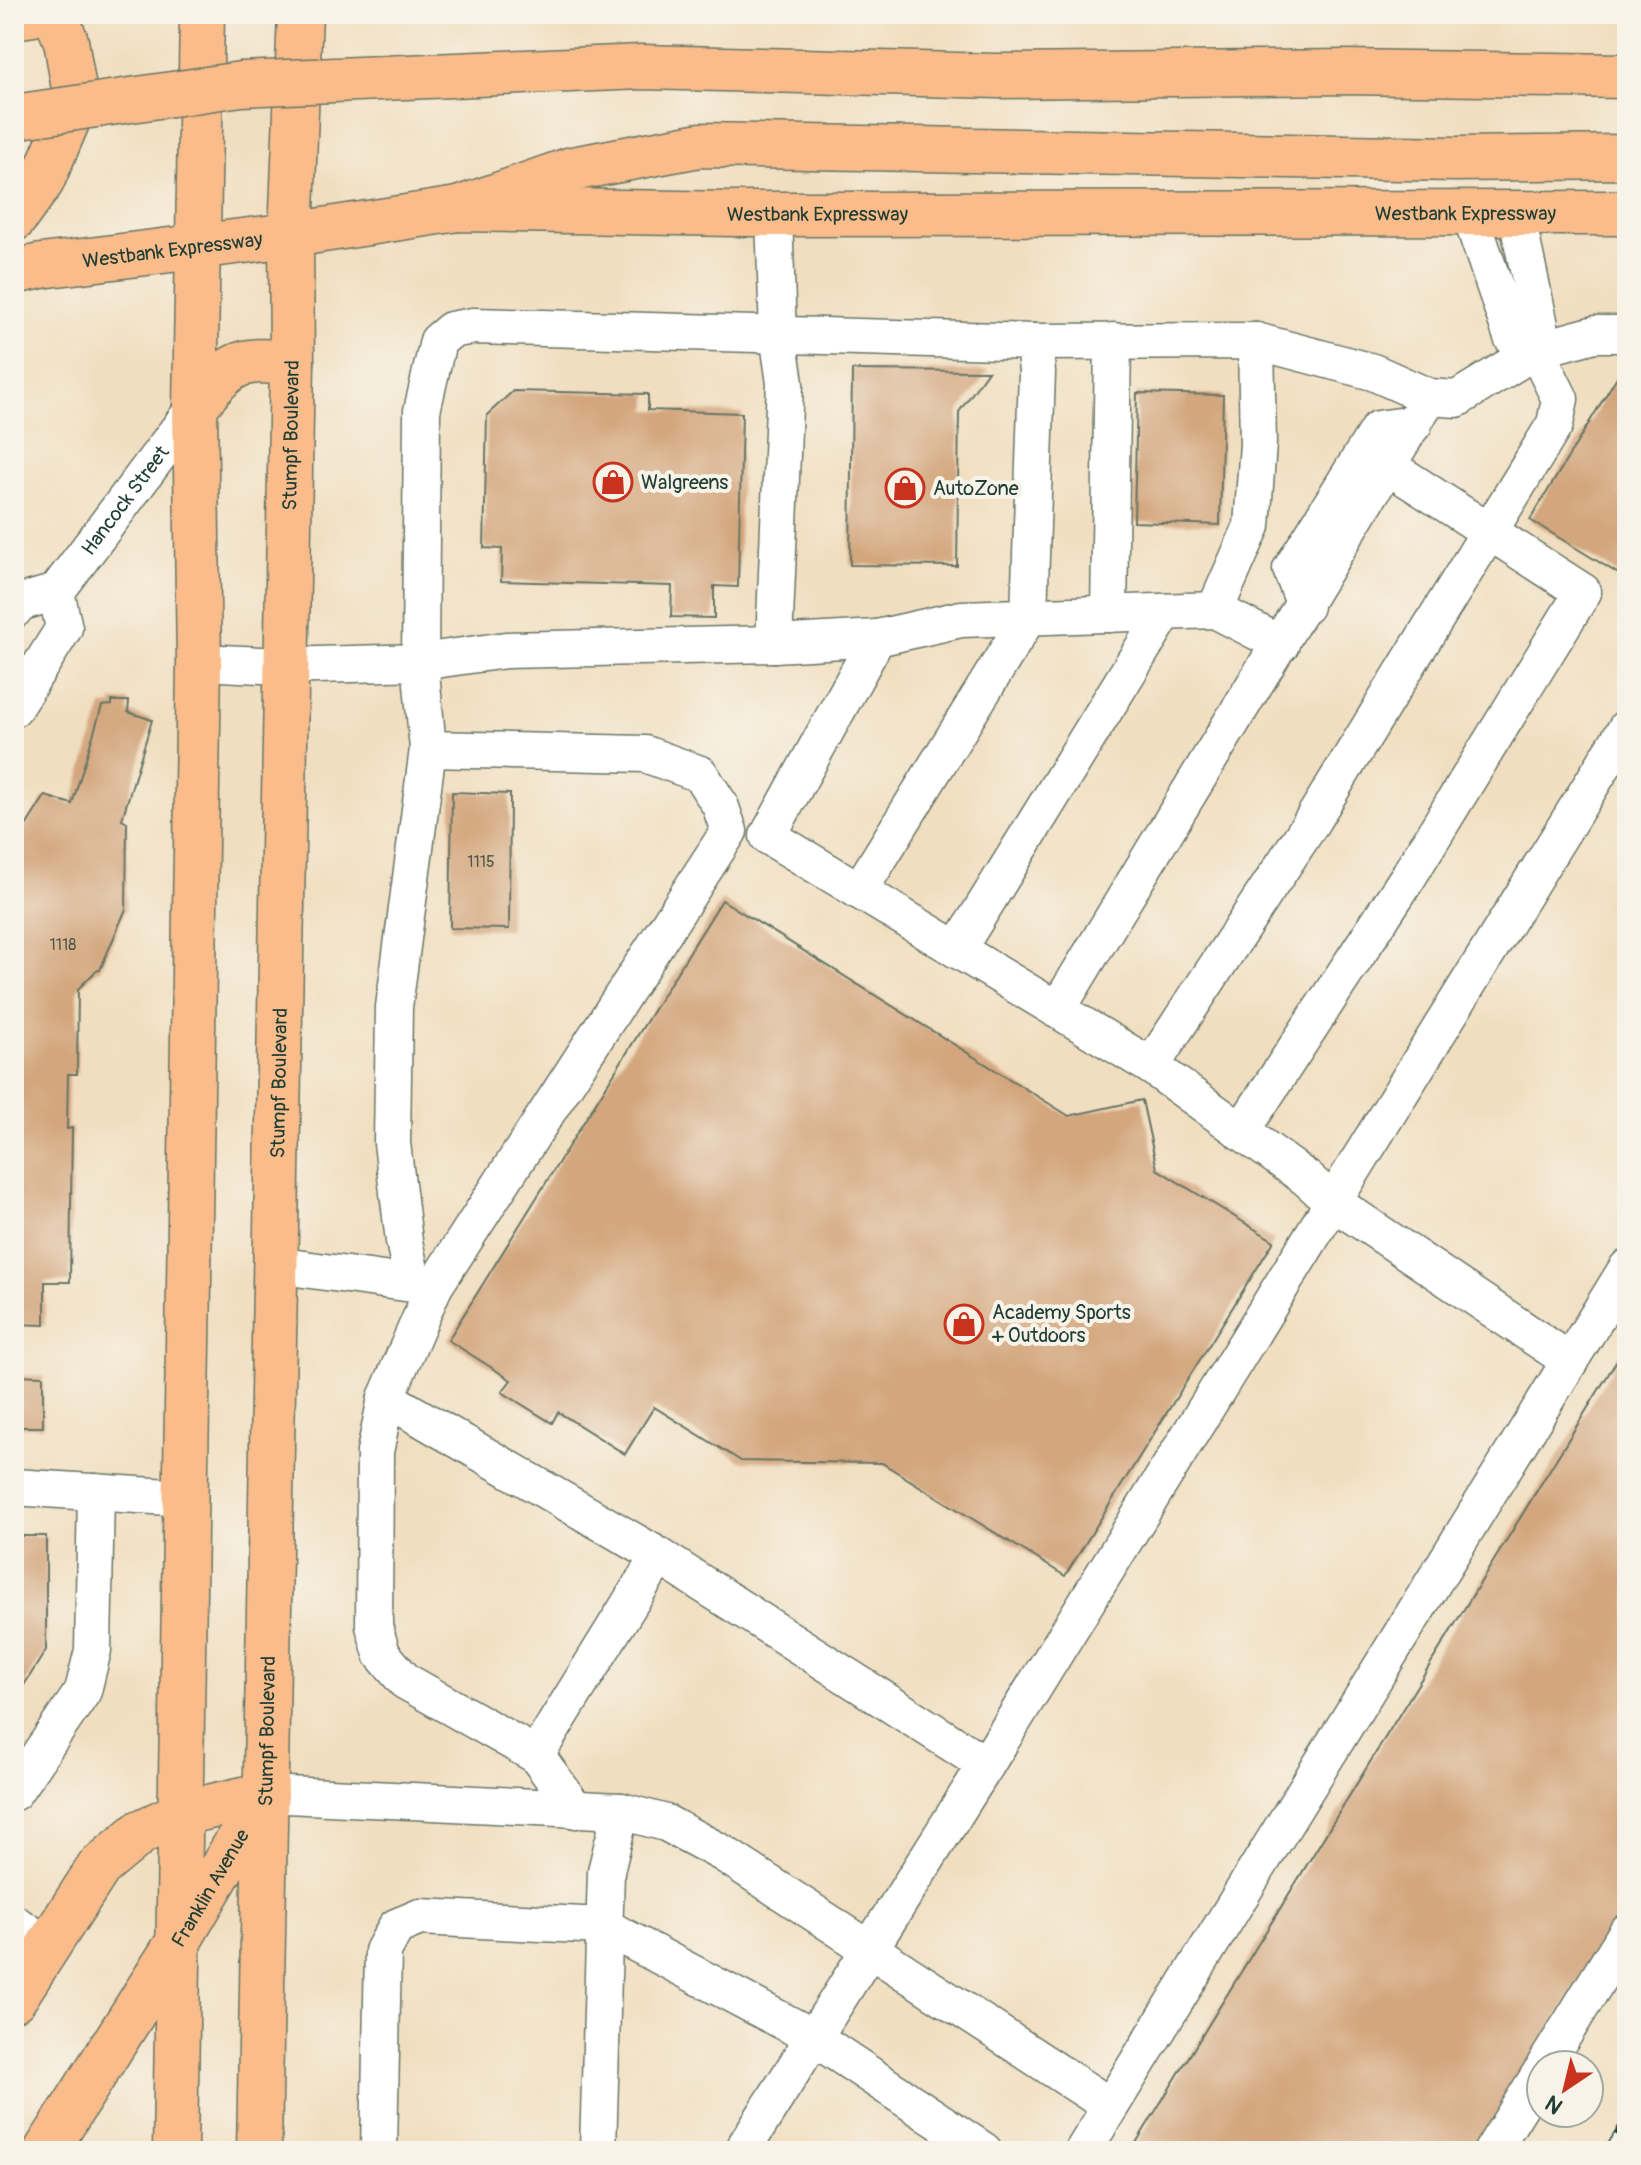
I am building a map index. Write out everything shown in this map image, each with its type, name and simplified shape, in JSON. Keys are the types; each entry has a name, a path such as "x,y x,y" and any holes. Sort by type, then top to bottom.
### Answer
{"main road":[{"path":"14,17 33,14"},
{"path":"14,219 42,181 76,101 66,41 55,14"},
{"path":"175,2151 199,662 195,407 202,14"},
{"name":"Stumpf Boulevard","path":"259,2151 284,666 292,363 291,235 300,14"},
{"path":"14,117 241,84 642,67 998,76 1344,72 1627,76"},
{"path":"458,209 572,169 700,145 1456,159 1627,157"},
{"name":"Westbank Expressway","path":"14,272 458,209 774,215 1627,213"},
{"path":"195,407 221,376 238,364 260,359 292,363"},
{"name":"Franklin Avenue","path":"14,1999 31,1934 99,1867 141,1832 182,1813 266,1794"},
{"name":"Franklin Avenue","path":"46,2151 180,1939 266,1794"}],"street":[{"path":"1151,1066 1307,829 1555,424 1560,399 1536,350 1540,325 1516,213"},
{"path":"1470,214 1512,337 1536,350"},
{"path":"774,215 778,335 785,383 774,644"},
{"path":"423,1286 404,1241 392,1143 394,1007 428,749 420,662 422,411 438,341 451,330 473,326 1034,342 1256,341 1373,372 1422,411"},
{"path":"1305,606 1291,569 1378,429 1457,399 1536,350 1595,334 1627,334"},
{"path":"1109,614 1113,341"},
{"path":"1215,610 1252,526 1258,444 1256,341"},
{"path":"859,891 1029,616 1037,372 1034,342"},
{"name":"Hancock Street","path":"56,592 195,407"},
{"path":"1057,1010 1422,411"},
{"path":"1241,1132 1408,877 1583,592 1389,467"},
{"path":"14,610 19,603 56,592 64,628 14,708"},
{"path":"199,662 284,666 420,662 506,650 774,644 877,638 961,619 1215,610 1281,644"},
{"path":"957,950 1165,612"},
{"path":"768,836 877,638"},
{"path":"742,2151 986,1765 1627,727"},
{"path":"428,749 645,754 700,774 720,805 729,831"},
{"path":"729,831 768,836 1151,1066 1306,1178 1333,1202 1570,1361"},
{"path":"576,1810 536,1755 405,1681 382,1654 374,1626 375,1452 386,1398 423,1286 729,831"},
{"path":"275,1265 423,1286"},
{"path":"1083,2151 1627,1268"},
{"path":"386,1398 659,1556 986,1765"},
{"path":"14,1487 185,1498"},
{"path":"14,1792 83,1691 93,1650 96,1492"},
{"path":"536,1755 659,1556"},
{"path":"266,1794 621,1811 666,1823 724,1854 1110,2106"},
{"path":"598,2151 606,1871 621,1811"},
{"path":"379,2151 383,1951 396,1927 420,1917 603,1926 813,2037 984,2151"},
{"path":"1555,2049 1627,1932"},
{"path":"1492,2151 1525,2098"}],"building":[{"path":"1623,367 1627,370 1627,579 1530,520"},
{"name":"AutoZone","path":"852,370 988,371 959,412 957,566 850,565"},
{"name":"Walgreens","path":"513,391 648,394 648,410 742,413 738,587 714,586 714,618 671,617 672,586 501,581 502,549 484,548 487,415"},
{"path":"1137,393 1223,395 1220,525 1134,522"},
{"path":"112,701 129,701 128,712 152,720 122,819 127,822 126,909 100,970 78,989 77,1074 68,1074 67,1129 72,1128 70,1282 45,1282 45,1325 14,1324 14,845 45,796 72,804 102,706 112,705"},
{"path":"452,792 510,794 509,929 450,928"},
{"name":"Academy Sports + Outdoors","path":"722,900 1069,1116 1142,1100 1157,1169 1274,1241 1065,1576 882,1463 741,1461 654,1407 625,1454 558,1412 552,1423 502,1392 511,1380 448,1340"},
{"path":"1627,1344 1627,1905 1538,2049 1525,2049 1525,2070 1475,2151 1131,2151"},
{"path":"14,1375 43,1376 43,1427 14,1427"},
{"path":"14,1536 46,1536 46,1650 14,1701"}],"railway":[{"path":"1608,2151 1627,2120"}],"place":[{"name":"Walgreens","path":"613,482"},
{"name":"AutoZone","path":"905,488"},
{"name":"Academy Sports + Outdoors","path":"964,1324"}]}
